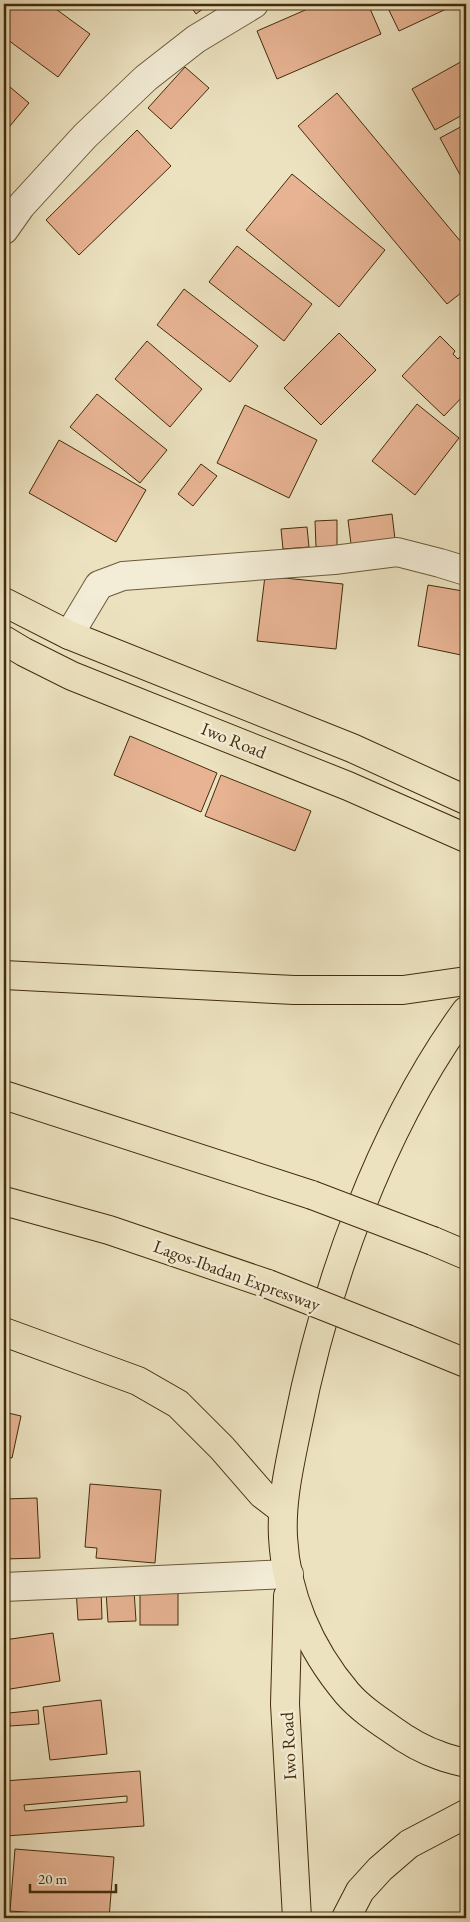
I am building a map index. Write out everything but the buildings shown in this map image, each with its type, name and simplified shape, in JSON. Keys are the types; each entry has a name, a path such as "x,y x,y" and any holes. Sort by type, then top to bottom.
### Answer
{"main road":[{"name":"Iwo Road","path":"4,602 69,636 352,748 466,800"},
{"name":"Iwo Road","path":"4,640 72,676 348,786 466,838"},
{"path":"4,975 294,990 403,990 466,982"},
{"path":"466,1011 444,1041 409,1102 347,1244 321,1326 304,1392 283,1510 283,1538 291,1592 305,1630 347,1694 372,1716 405,1739 440,1756 466,1763"},
{"path":"4,1095 312,1195 466,1255"},
{"name":"Lagos-Ibadan Expressway","path":"4,1201 109,1230 268,1284 466,1363"},
{"path":"4,1332 138,1381 178,1404 222,1448 262,1494 283,1510"},
{"name":"Iwo Road","path":"289,1574 285,1704 297,1918"},
{"path":"346,1918 360,1891 380,1869 409,1844 466,1814"}],"street":[{"path":"4,230 21,206 85,136 146,78 196,39 254,4"},
{"path":"69,636 99,586 123,576 334,560 397,552 440,562 466,571"},
{"path":"4,1587 289,1574"}]}
